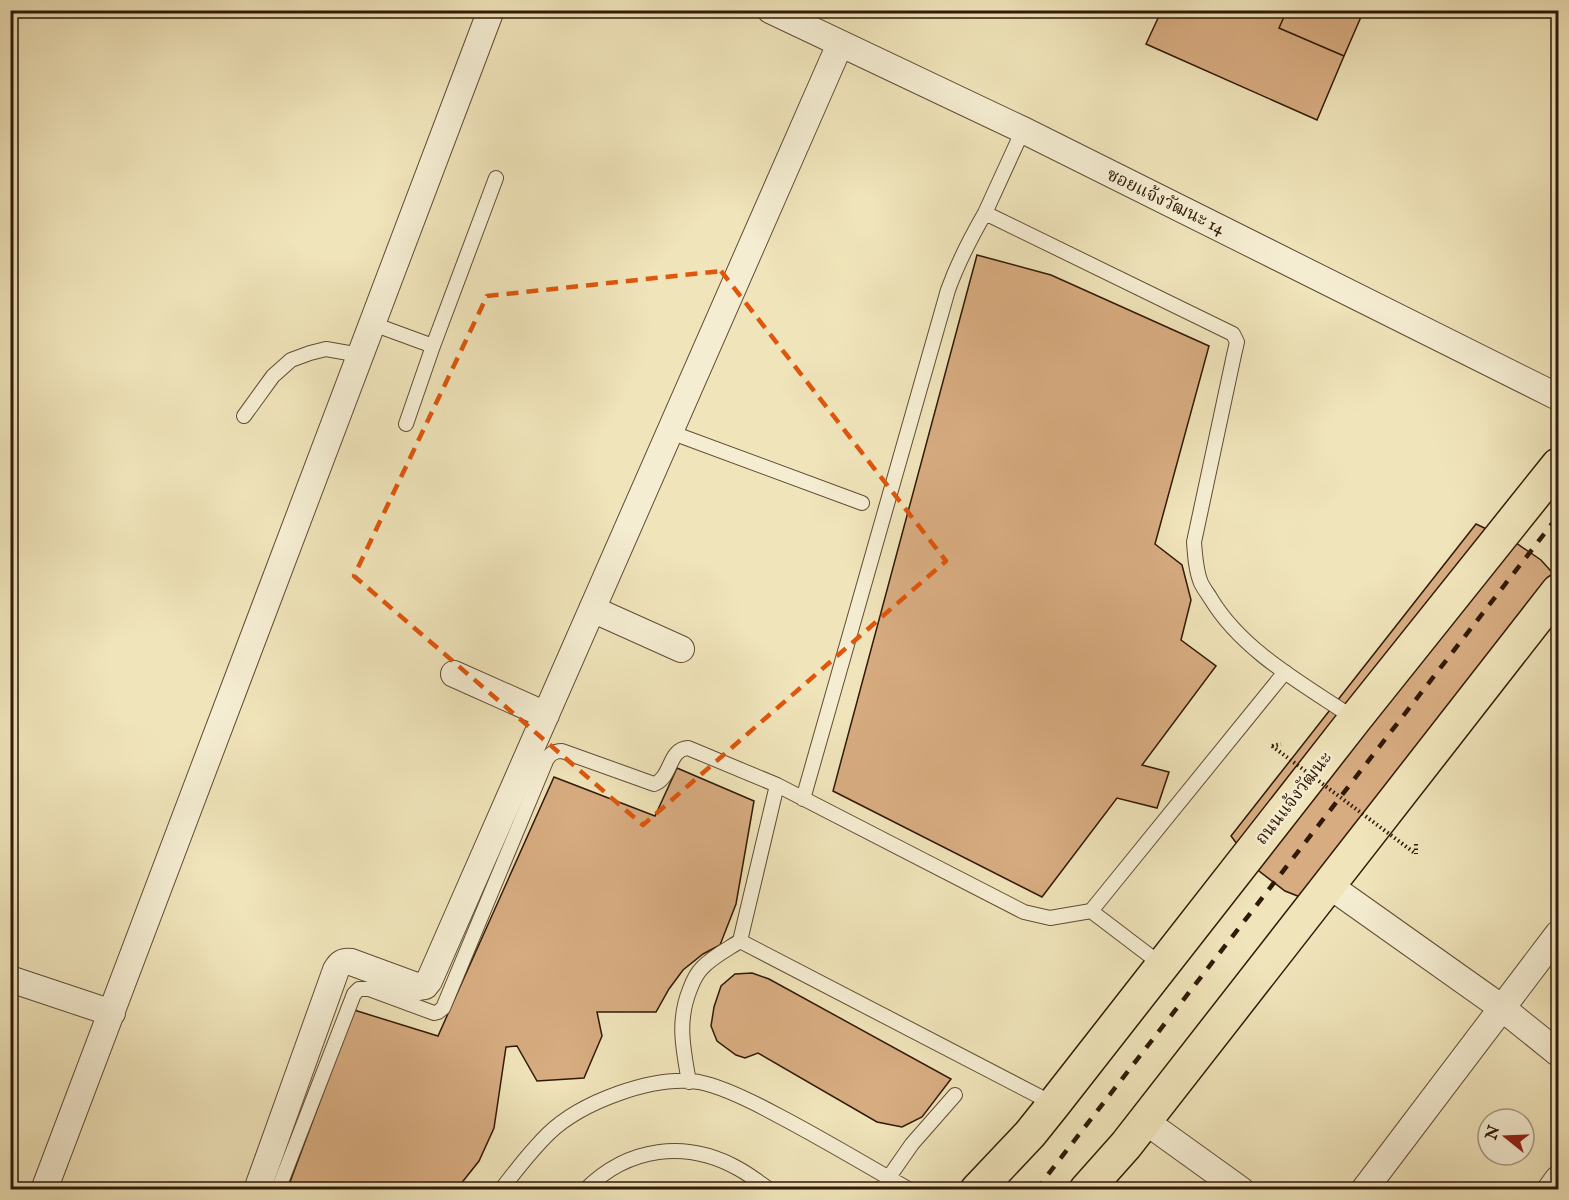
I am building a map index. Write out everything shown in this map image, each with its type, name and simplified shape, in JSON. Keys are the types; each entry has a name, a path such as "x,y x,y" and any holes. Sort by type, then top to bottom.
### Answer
{"main road":[{"name":"ถนนแจ้งวัฒนะ","path":"977,1190 1030,1134 1558,465"},
{"path":"1086,1190 1136,1133 1554,604"},
{"path":"1099,1190 1136,1133"},
{"name":"ถนนแจ้งวัฒนะ","path":"996,1190 1030,1134"}],"street":[{"path":"45,1190 491,10"},
{"name":"ซอยแจ้งวัฒนะ 14","path":"777,12 1023,130 1558,397"},
{"path":"256,1190 336,970 342,962 346,961 419,987 425,986 429,981 840,44"},
{"path":"592,609 681,650"},
{"path":"454,674 546,715"},
{"path":"1330,886 1502,1008 1558,1053"},
{"path":"1364,1190 1558,934"},
{"path":"10,979 111,1013"},
{"path":"1136,1133 1241,1190"},
{"path":"1550,1190 1558,1179"}],"lane":[{"path":"803,799 948,290 967,243 985,213 1023,130"},
{"path":"406,424 496,178"},
{"path":"985,213 1235,336 1237,342 1194,542 1201,583 1231,627 1285,672 1355,720"},
{"path":"372,324 433,346"},
{"path":"244,416 273,375 291,360 326,349 360,355"},
{"path":"670,432 862,503"},
{"path":"278,1190 354,994 362,989 369,989 434,1013 444,1005 550,754 562,752 654,784 664,777 678,751 688,748 777,785 1024,912 1050,918 1091,911 1285,672"},
{"path":"689,1082 681,1030 687,996 694,979 702,968 740,941 777,785"},
{"path":"1091,911 1162,965"},
{"path":"740,941 1054,1104"},
{"path":"501,1190 549,1133 575,1113 639,1087 678,1081 700,1083 755,1103 820,1138 884,1184 910,1190"},
{"path":"884,1184 912,1144 956,1095"},
{"path":"585,1190 607,1170 625,1161 657,1152 681,1150 697,1153 739,1169 770,1190"}],"path":[{"path":"1281,744 1272,746 1416,854 1416,844"}],"highlighted area":[{"path":"721,271 946,561 643,825 354,576 487,296"}],"building":[{"path":"1153,10 1287,10 1279,28 1344,56 1317,120 1146,44 1159,16 1152,13"},
{"path":"1287,10 1364,10 1344,56 1279,28"},
{"path":"977,255 1051,275 1209,346 1155,544 1182,565 1191,600 1181,640 1216,666 1142,765 1169,772 1157,808 1117,798 1042,897 833,791"},
{"path":"1476,524 1516,543 1541,560 1558,579 1323,906 1285,891 1255,868 1231,836"},
{"path":"677,768 754,801 736,904 720,945 703,954 683,970 656,1012 597,1012 602,1036 584,1078 537,1081 517,1046 506,1047 494,1128 479,1161 456,1190 287,1190 354,1010 438,1036 554,777 655,816"},
{"path":"752,973 769,979 951,1079 922,1117 902,1127 877,1122 758,1053 745,1058 736,1055 717,1041 711,1026 714,1007 721,986 735,974"}],"railway":[{"path":"1036,1190 1558,516"}]}
